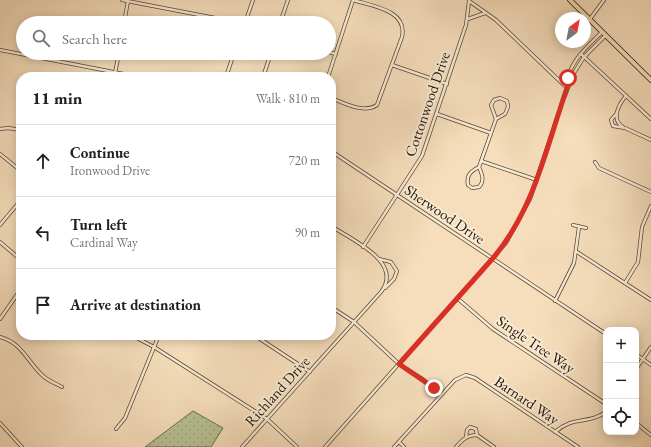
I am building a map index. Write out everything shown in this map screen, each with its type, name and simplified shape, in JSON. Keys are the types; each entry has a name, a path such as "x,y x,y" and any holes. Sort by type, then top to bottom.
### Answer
{"main road":[{"path":"570,0 583,12"},
{"path":"591,20 605,36 651,80"}],"street":[{"path":"122,0 205,16"},
{"path":"247,16 253,0"},
{"path":"282,16 288,0"},
{"path":"336,54 353,0 393,14 401,20 403,30 380,102 375,107 363,108 336,100"},
{"path":"591,18 604,0"},
{"path":"125,16 128,1"},
{"path":"469,1 496,20 567,88"},
{"name":"Cottonwood Drive","path":"363,247 420,161 447,84 467,19 469,1"},
{"path":"467,19 485,13"},
{"path":"325,447 492,260 508,239 528,205 567,88 570,70 581,54 602,32"},
{"path":"567,88 584,57 605,36"},
{"path":"0,50 16,53"},
{"path":"581,54 651,119"},
{"path":"50,60 110,72"},
{"path":"115,72 118,60"},
{"path":"228,72 232,60"},
{"path":"265,72 269,60"},
{"path":"330,72 334,60"},
{"path":"392,65 447,84"},
{"path":"625,128 615,128 611,125 611,119 617,113 626,96"},
{"path":"479,167 467,176 468,184 472,188 479,187 482,182 479,167 496,119 491,105 496,99 502,98 508,102 508,109 505,114 496,119"},
{"path":"617,113 617,122 625,128 651,140"},
{"path":"437,114 491,133"},
{"path":"0,129 16,129"},
{"path":"0,154 16,167"},
{"name":"Sherwood Drive","path":"336,155 398,195 492,260 603,332"},
{"path":"481,161 537,180"},
{"path":"595,162 599,168 651,192"},
{"path":"0,225 16,206"},
{"path":"625,283 638,262 642,227 651,206"},
{"path":"572,225 586,228"},
{"path":"555,301 570,273 577,252 579,227"},
{"path":"336,229 379,258 390,262 397,271 394,279 383,289"},
{"path":"0,242 16,256"},
{"path":"577,252 651,300"},
{"name":"Richland Drive","path":"242,447 383,289 388,276 386,268 379,258"},
{"path":"0,319 16,296"},
{"name":"Single Tree Way","path":"457,298 493,329 603,402"},
{"path":"336,310 354,322 399,364 424,380 441,396 394,447"},
{"path":"0,337 20,348 41,374 49,381 62,386"},
{"path":"141,340 267,419 298,447"},
{"path":"116,429 125,418 157,340"},
{"path":"262,340 310,372"},
{"path":"639,365 651,347"},
{"path":"639,356 651,364"},
{"name":"Barnard Way","path":"441,396 461,376 475,378 578,447"},
{"path":"555,432 569,422 593,418 603,413"},
{"path":"0,423 22,447"},
{"path":"639,426 651,435"},
{"path":"466,437 466,430 470,427 476,429 477,435 494,447"},
{"path":"456,447 466,437 477,435"},
{"path":"399,442 404,447"}],"green space":[{"path":"193,411 223,428 211,447 145,447"}],"route":[{"path":"434,388 399,364 506,243 528,205 567,88 568,78"}]}
